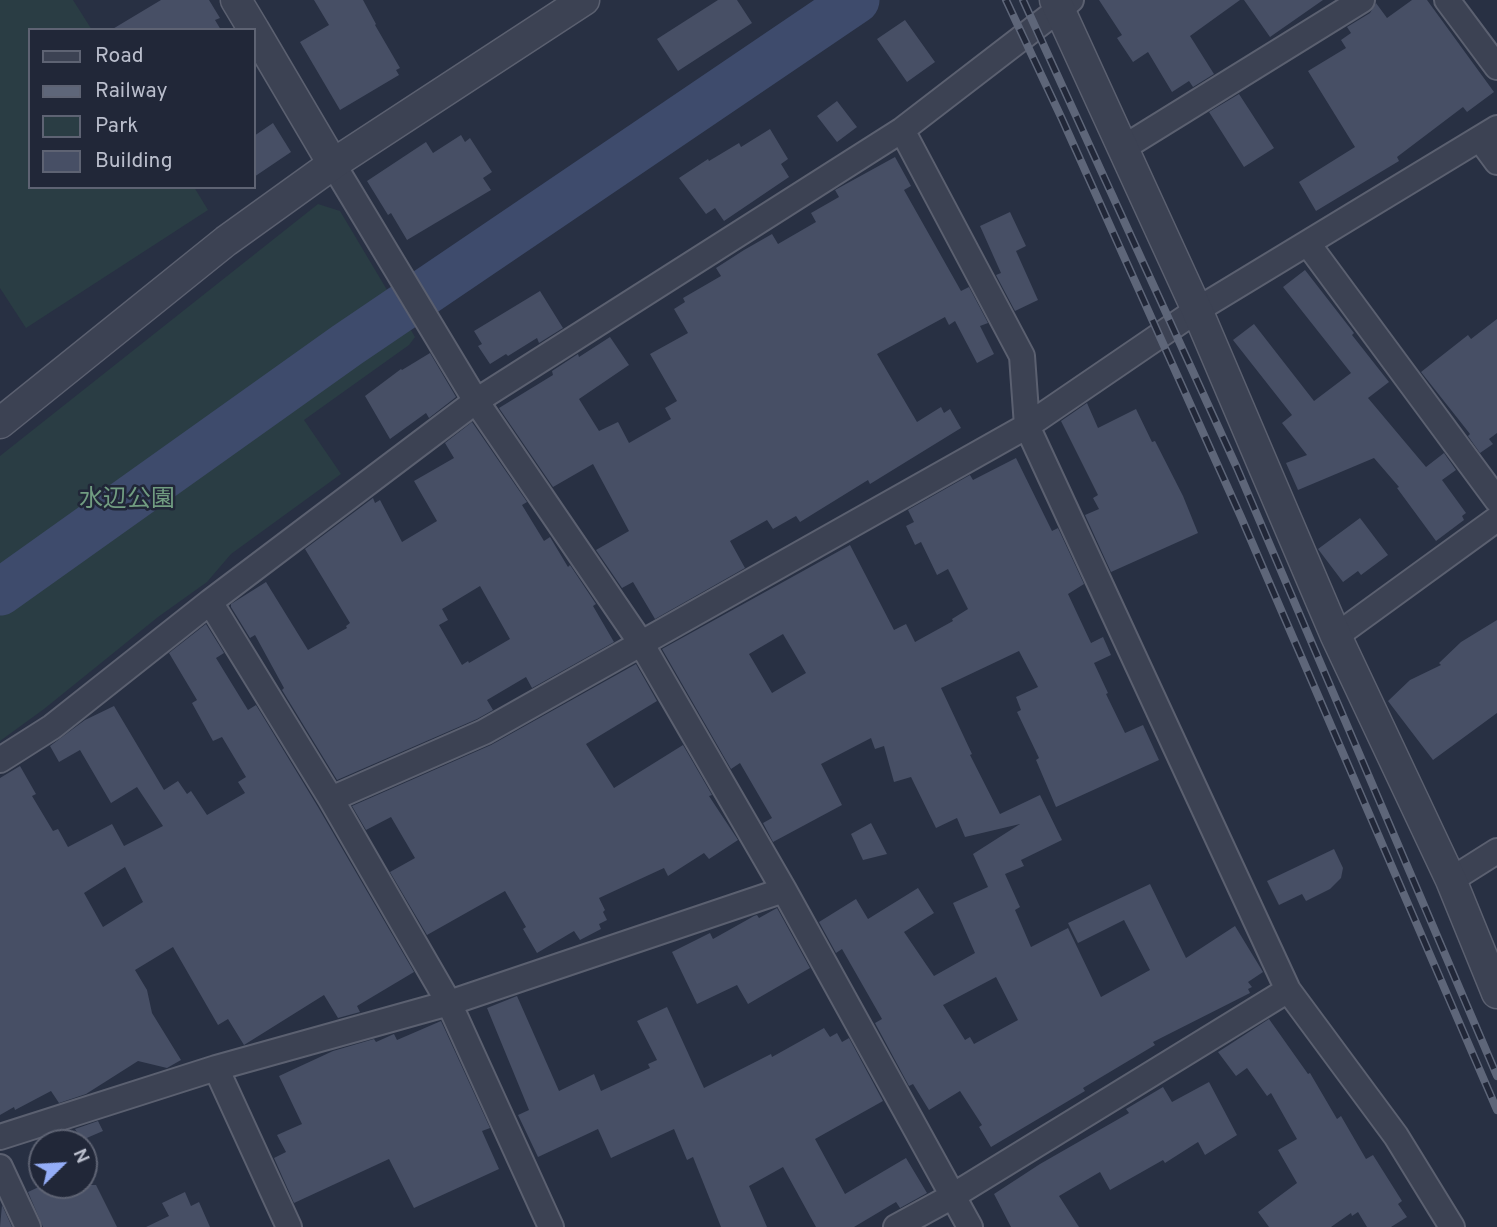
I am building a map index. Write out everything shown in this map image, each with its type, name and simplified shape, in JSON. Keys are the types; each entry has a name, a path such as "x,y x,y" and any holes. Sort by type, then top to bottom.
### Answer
{"street":[{"path":"236,0 253,28"},
{"path":"0,423 226,242 333,164 584,0"},
{"path":"1123,148 1362,0"},
{"path":"1447,0 1497,67"},
{"path":"0,760 52,727 211,602 477,401 902,130 1062,3 1336,636 1451,880 1497,993"},
{"path":"256,33 477,401 641,643 784,890 951,1197 970,1227"},
{"path":"902,130 1021,356 1027,426 1288,990 1396,1136 1452,1227"},
{"path":"331,799 484,732 1027,426 1197,310 1488,134 1497,162"},
{"path":"1308,244 1497,500"},
{"path":"1336,636 1497,519"},
{"path":"211,602 331,799 449,1003 551,1227"},
{"path":"1451,880 1497,851"},
{"path":"0,1138 216,1068 449,1003 784,890"},
{"path":"896,1227 951,1197 1288,990"},
{"path":"216,1068 289,1227"},
{"path":"0,1167 28,1227"}],"green space":[{"path":"0,0 73,0 91,28 28,28 28,189 195,189 208,210 26,328 0,288"},
{"name":"水辺公園","path":"318,204 340,211 415,337 409,345 304,420 341,474 231,554 207,582 0,741 0,456"}],"building":[{"path":"161,0 209,0 220,18 215,20 220,28 114,28"},
{"path":"314,0 363,0 400,68 396,70 399,75 340,110 300,42 329,25"},
{"path":"718,0 737,0 752,23 678,71 657,39"},
{"path":"1099,0 1240,0 1190,36 1214,74 1193,87 1189,81 1172,92 1148,52 1133,62 1117,38 1122,35"},
{"path":"1244,0 1323,0 1270,37"},
{"path":"1412,0 1427,0 1494,92 1467,112 1463,107 1397,157 1399,161 1316,211 1299,182 1355,147 1308,71 1346,48 1341,40 1351,33 1347,27 1370,13 1376,3 1387,18"},
{"path":"905,20 935,62 907,82 877,39"},
{"path":"1239,94 1274,148 1244,167 1209,112"},
{"path":"837,101 857,127 837,142 817,116"},
{"path":"273,123 291,152 256,176 256,135"},
{"path":"770,129 788,159 781,164 789,177 724,221 715,208 706,214 679,178 708,159 709,161 739,143 741,147"},
{"path":"461,135 465,142 470,138 492,172 483,178 491,190 407,240 367,181 426,142 433,153"},
{"path":"895,157 911,186 904,190 961,291 969,287 988,323 980,326 994,354 977,363 955,321 949,325 945,317 877,354 917,422 941,407 944,413 950,409 961,428 870,484 868,480 800,522 796,516 773,529 767,520 730,541 745,568 655,619 633,582 622,588 596,550 629,531 593,464 553,487 499,408 553,375 552,371 578,354 579,357 610,337 629,365 579,399 599,431 618,422 629,443 671,419 665,408 677,401 650,354 688,333 674,309 685,302 683,298 721,276 716,268 772,234 778,244 816,222 811,213 839,197 835,190"},
{"path":"1010,212 1026,246 1016,251 1038,300 1015,311 996,275 1001,273 980,226"},
{"path":"1305,270 1389,382 1368,398 1426,467 1444,453 1456,470 1442,480 1466,513 1462,516 1464,520 1436,541 1397,488 1399,487 1374,458 1298,490 1286,463 1307,455 1282,423 1292,415 1233,340 1254,324 1314,401 1351,373 1283,287"},
{"path":"540,291 563,328 539,343 537,338 490,364 478,346 482,344 474,331"},
{"path":"1497,319 1497,433 1489,439 1493,444 1480,453 1468,436 1470,434 1421,372 1468,335 1471,339"},
{"path":"430,353 456,397 429,418 426,413 390,439 365,396 401,369"},
{"path":"1087,403 1098,428 1136,409 1183,496 1198,533 1111,572 1085,515 1099,509 1093,498 1098,495 1061,421"},
{"path":"472,422 527,502 522,505 544,541 550,537 568,567 570,565 596,604 593,606 614,642 532,688 526,677 487,700 493,710 477,719 337,780 282,690 284,688 255,635 250,638 231,604 266,582 308,650 347,628 350,623 305,549 373,498 375,503 380,500 402,542 437,521 414,481 454,458 445,443","holes":["480,586 510,639 462,665 439,625 448,620 442,609"]},
{"path":"1016,458 1052,531 1058,528 1084,584 1068,594 1091,643 1103,637 1111,655 1094,663 1108,693 1106,694 1125,733 1143,725 1159,760 1056,807 1036,760 1039,758 1017,712 1021,710 1016,697 1038,687 1019,651 941,688 972,754 970,755 1000,814 1040,795 1062,840 1021,860 1024,866 1005,874 1020,907 1015,910 1031,947 1068,928 1101,997 1150,970 1124,920 1078,943 1068,923 1150,884 1186,958 1235,926 1263,972 1248,982 1252,987 1248,989 1250,993 1153,1042 1155,1045 1083,1088 1085,1091 991,1147 979,1127 982,1125 960,1091 929,1110 913,1084 909,1086 875,1023 882,1019 842,949 836,953 819,922 856,899 868,919 918,888 934,913 904,932 934,976 975,953 953,903 988,887 973,854 1020,824 965,837 957,818 936,828 911,777 894,782 884,746 875,749 871,738 821,764 842,805 773,842 763,823 772,818 740,763 731,769 662,649 850,545 894,630 906,624 915,642 953,621 952,619 968,609 948,569 937,575 921,542 915,545 906,526 914,522 908,510 970,475 973,480","holes":["783,634 806,673 772,693 749,654","996,977 1018,1020 974,1044 970,1037 965,1040 943,1005"]},
{"path":"1360,518 1388,555 1361,575 1358,571 1343,582 1318,549"},
{"path":"1497,620 1497,713 1433,760 1388,701 1410,680 1441,665 1439,663 1461,642"},
{"path":"206,624 224,653 216,658 248,710 256,705 414,972 357,1006 360,1012 338,1018 324,995 244,1045 228,1019 218,1025 173,947 135,970 147,990 152,1013 181,1060 167,1068 138,1061 86,1094 59,1103 51,1091 0,1115 0,778 20,766 36,794 32,796 53,831 58,829 68,847 112,824 124,846 163,826 137,787 111,803 80,750 59,762 50,746 85,720 114,706 164,790 178,781 187,794 191,791 207,815 245,793 238,782 246,777 222,737 213,741 192,703 197,700 169,653","holes":["125,867 143,902 103,927 84,893"]},
{"path":"636,664 657,701 586,744 614,788 683,745 712,795 709,796 738,840 709,859 704,853 668,876 664,868 599,898 607,920 599,924 601,929 580,940 574,931 537,953 523,929 526,927 505,891 427,935 390,872 415,858 391,817 366,830 352,806 491,745"},
{"path":"871,823 887,854 863,860 851,834"},
{"path":"1334,849 1343,868 1341,878 1330,889 1306,901 1302,894 1279,905 1267,881"},
{"path":"777,908 810,968 748,1004 737,985 697,1004 672,952 710,933 713,939 754,916 759,918"},
{"path":"517,996 559,1091 594,1074 601,1091 650,1068 648,1064 657,1060 637,1021 667,1007 704,1088 771,1054 772,1057 824,1028 830,1037 837,1033 842,1042 849,1038 883,1101 815,1139 845,1194 906,1158 927,1193 900,1208 896,1202 854,1227 816,1227 783,1167 749,1186 767,1227 721,1227 693,1157 687,1160 674,1129 611,1158 598,1129 538,1157 518,1115 529,1110 487,1008"},
{"path":"1269,1019 1308,1074 1310,1073 1337,1119 1341,1116 1366,1159 1373,1155 1402,1201 1398,1204 1407,1217 1391,1227 1367,1227 1358,1212 1352,1216 1351,1213 1331,1227 1269,1227 1258,1212 1297,1183 1278,1150 1297,1139 1271,1093 1267,1096 1247,1068 1236,1076 1218,1052"},
{"path":"441,1021 490,1128 482,1131 499,1169 414,1208 389,1159 294,1203 274,1158 286,1152 277,1135 302,1124 279,1076 333,1051 374,1039 376,1042 394,1034 397,1040"},
{"path":"1209,1082 1237,1135 1205,1155 1198,1142 1165,1163 1163,1160 1110,1190 1100,1172 1059,1196 1079,1227 1011,1227 994,1194 1129,1113 1126,1109 1163,1087 1172,1102"},
{"path":"98,1121 103,1131 98,1133 98,1129 75,1129"},
{"path":"98,1189 117,1227 43,1227 31,1199 98,1199"},
{"path":"185,1192 191,1206 199,1202 210,1227 146,1227 169,1216 162,1203"},
{"path":"2,1205 12,1227 0,1227"}],"waterway":[{"path":"0,592 347,345 856,0"}],"railway":[{"path":"1006,0 1241,517 1497,1110"},
{"path":"1023,0 1237,468 1497,1076"}]}
